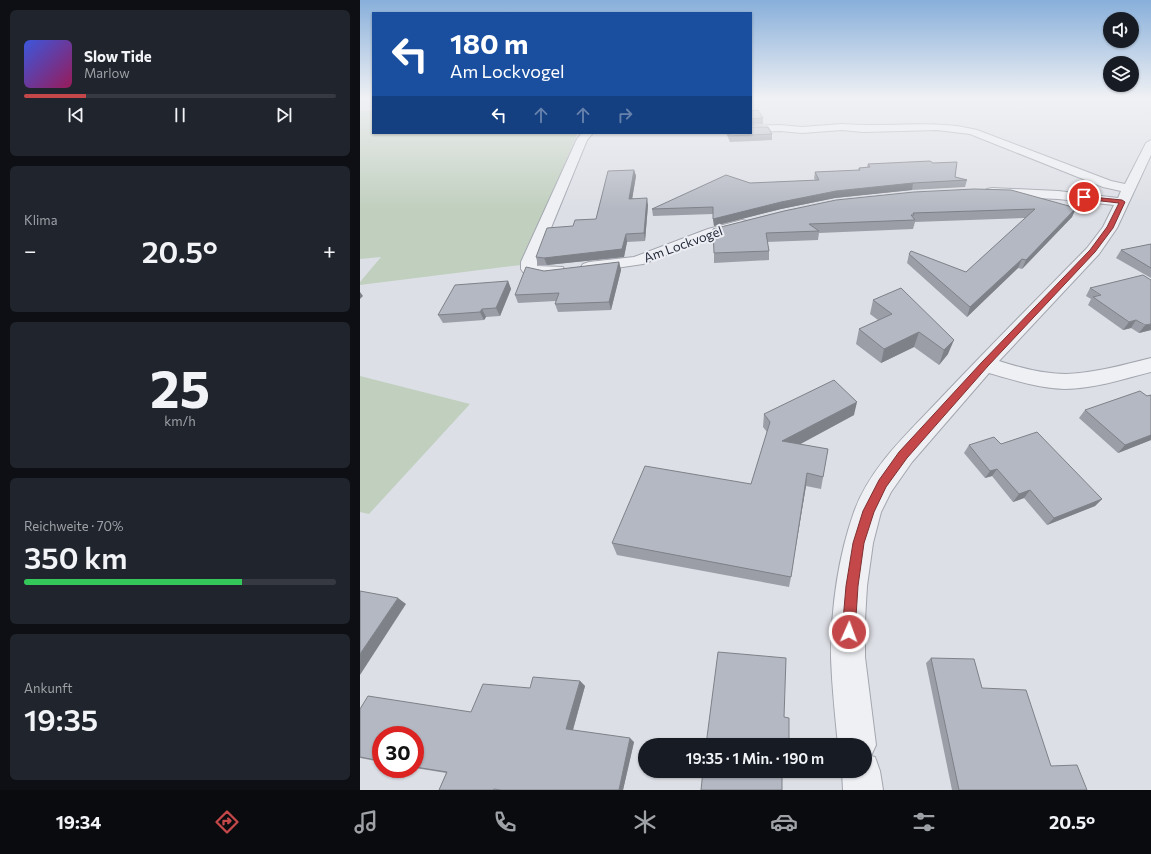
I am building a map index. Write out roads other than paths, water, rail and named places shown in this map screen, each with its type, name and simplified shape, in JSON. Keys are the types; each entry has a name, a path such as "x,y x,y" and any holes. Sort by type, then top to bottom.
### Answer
{"street":[{"name":"Am Lockvogel","path":"586,135 582,139 529,262 529,269 547,272 638,261 713,232 752,221"},
{"path":"980,135 1107,184 1125,195"},
{"path":"856,738 850,686 849,620 852,586 859,543 868,511 882,484 903,455 985,364 1093,251 1110,228 1151,143"},
{"path":"979,192 1058,195 1125,195"},
{"path":"985,364 1020,374 1049,380 1074,381 1109,375 1151,365"},
{"path":"862,778 863,790"}]}
